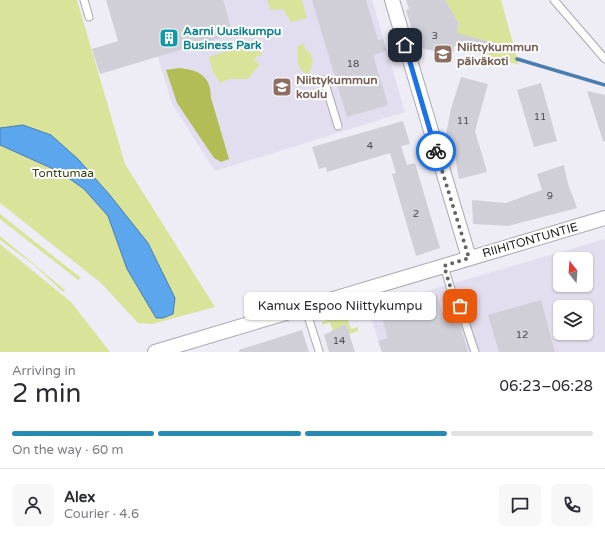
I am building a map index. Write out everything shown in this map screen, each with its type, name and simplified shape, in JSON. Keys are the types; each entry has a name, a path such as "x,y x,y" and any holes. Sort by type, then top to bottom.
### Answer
{"street":[{"path":"392,0 469,258"},
{"name":"RIIHITONTUNTIE","path":"155,352 605,218"}],"lane":[{"path":"84,0 89,17"},
{"path":"554,0 605,59"},
{"path":"324,80 338,126"},
{"path":"444,266 453,296 458,301 475,352"},
{"path":"305,307 319,351"}],"shaded area":[{"name":"Niittykummun koulu","path":"141,0 372,0 405,112 215,171 172,104"},
{"path":"605,239 605,352 382,352 368,308 553,254 553,292 593,292 593,252 560,252"}],"green space":[{"name":"Tonttumaa","path":"0,0 77,0 125,164 215,307 152,324 138,323 101,283 0,203"},
{"path":"267,0 302,0 307,18 291,22 283,9 271,10"},
{"path":"445,0 501,0 519,65 454,46 459,24"},
{"path":"250,43 254,45 257,43 262,56 257,56 254,60 260,64 248,79 229,79 220,83 213,72 209,57"},
{"path":"303,43 306,51 310,52 313,62 311,64 312,67 309,70 310,73 307,74 303,72 298,62 298,46"},
{"path":"179,68 197,72 206,79 209,84 211,98 229,159 221,162 214,158 177,103 166,70"},
{"path":"0,214 81,278 78,280 0,219"},
{"path":"0,236 65,290 63,292 34,265 0,240"},
{"path":"0,244 71,302 110,352 0,352"},
{"path":"352,312 354,314 347,317 351,329 358,327 358,331 349,334 346,324 333,331 330,322 322,325 322,322"}],"water":[{"path":"23,125 51,135 78,159 109,194 148,243 175,298 173,314 163,318 156,318 127,269 108,216 84,189 60,172 0,145 0,128"}],"building":[{"name":"Aarni Uusikumpu Business Park","path":"106,0 223,0 233,34 100,74 92,49 118,41"},
{"path":"312,0 366,0 378,40 383,39 387,51 373,55 388,105 347,117"},
{"path":"406,0 445,0 459,24 457,33 494,43 493,54 455,44 453,53 449,53 449,55 417,47 406,10 409,9"},
{"path":"461,77 488,84 475,131 487,172 459,179 455,157 446,134 451,109"},
{"path":"541,83 557,141 534,147 517,90"},
{"path":"587,91 605,95 605,141 603,141"},
{"path":"403,121 410,144 401,146 407,165 415,163 440,248 416,256 392,174 396,173 390,153 327,172 326,167 319,169 312,147"},
{"path":"564,165 568,184 577,208 508,226 473,224 472,200 506,203 542,190 537,174"},
{"path":"437,294 442,312 455,308 468,352 382,352 378,341 388,338 380,311"},
{"path":"541,300 555,352 499,352 488,315"},
{"path":"346,324 355,352 329,352 324,335"},
{"path":"302,330 309,352 239,352 239,350"}],"waterway":[{"path":"517,59 605,85"}],"way so far":[{"path":"436,151 469,258 444,266 453,296 458,301 460,306"}],"place":[{"name":"Aarni Uusikumpu Business Park","path":"169,38"},
{"name":"Niittykummun päiväkoti","path":"443,54"},
{"name":"Niittykummun koulu","path":"282,87"},
{"name":"Kamux Espoo Niittykumpu","path":"460,306"}],"route":[{"path":"405,45 436,151"}]}
